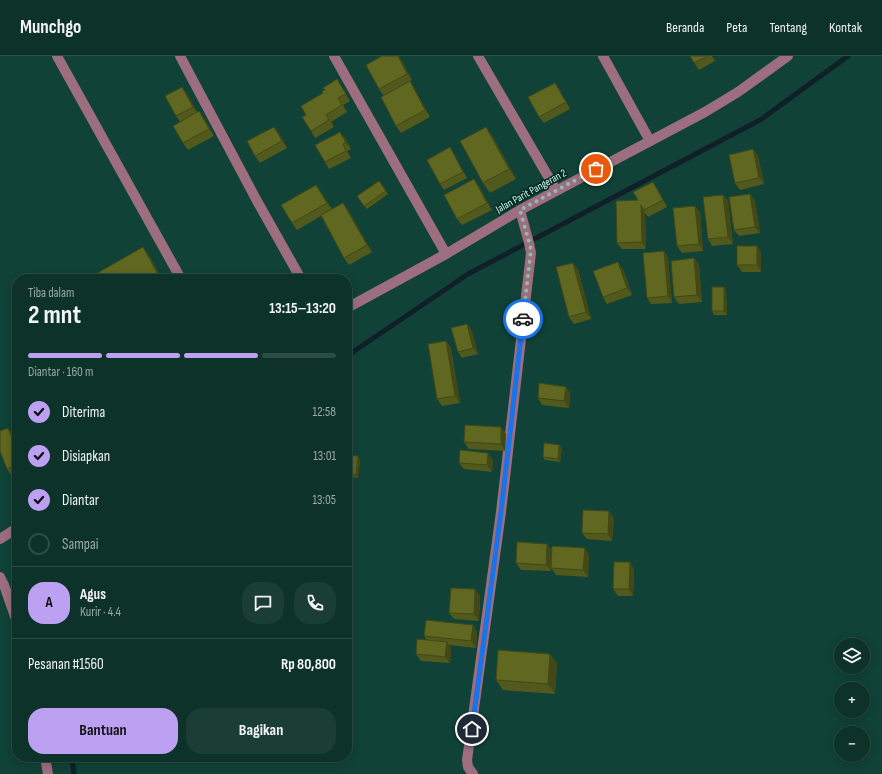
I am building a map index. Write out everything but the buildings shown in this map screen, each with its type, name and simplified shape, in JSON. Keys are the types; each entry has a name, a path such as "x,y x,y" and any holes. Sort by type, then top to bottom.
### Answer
{"street":[{"path":"56,56 178,274"},
{"path":"180,56 257,201 298,274"},
{"path":"334,56 446,254"},
{"path":"478,56 556,190"},
{"path":"603,56 650,141"},
{"name":"Jalan Parit Pangeran 2","path":"352,305 446,254 556,190 705,112 738,92 788,56"},
{"path":"473,774 468,767 467,760 501,512 531,253 520,210"},
{"path":"0,539 12,531"},
{"path":"0,577 12,607"},
{"path":"47,762 48,774"}],"waterway":[{"path":"352,353 468,274 760,120 848,56"},
{"path":"73,762 74,774"}],"way so far":[{"path":"523,319 531,249 520,210 596,169"}],"route":[{"path":"472,729 501,512 523,319"}]}
